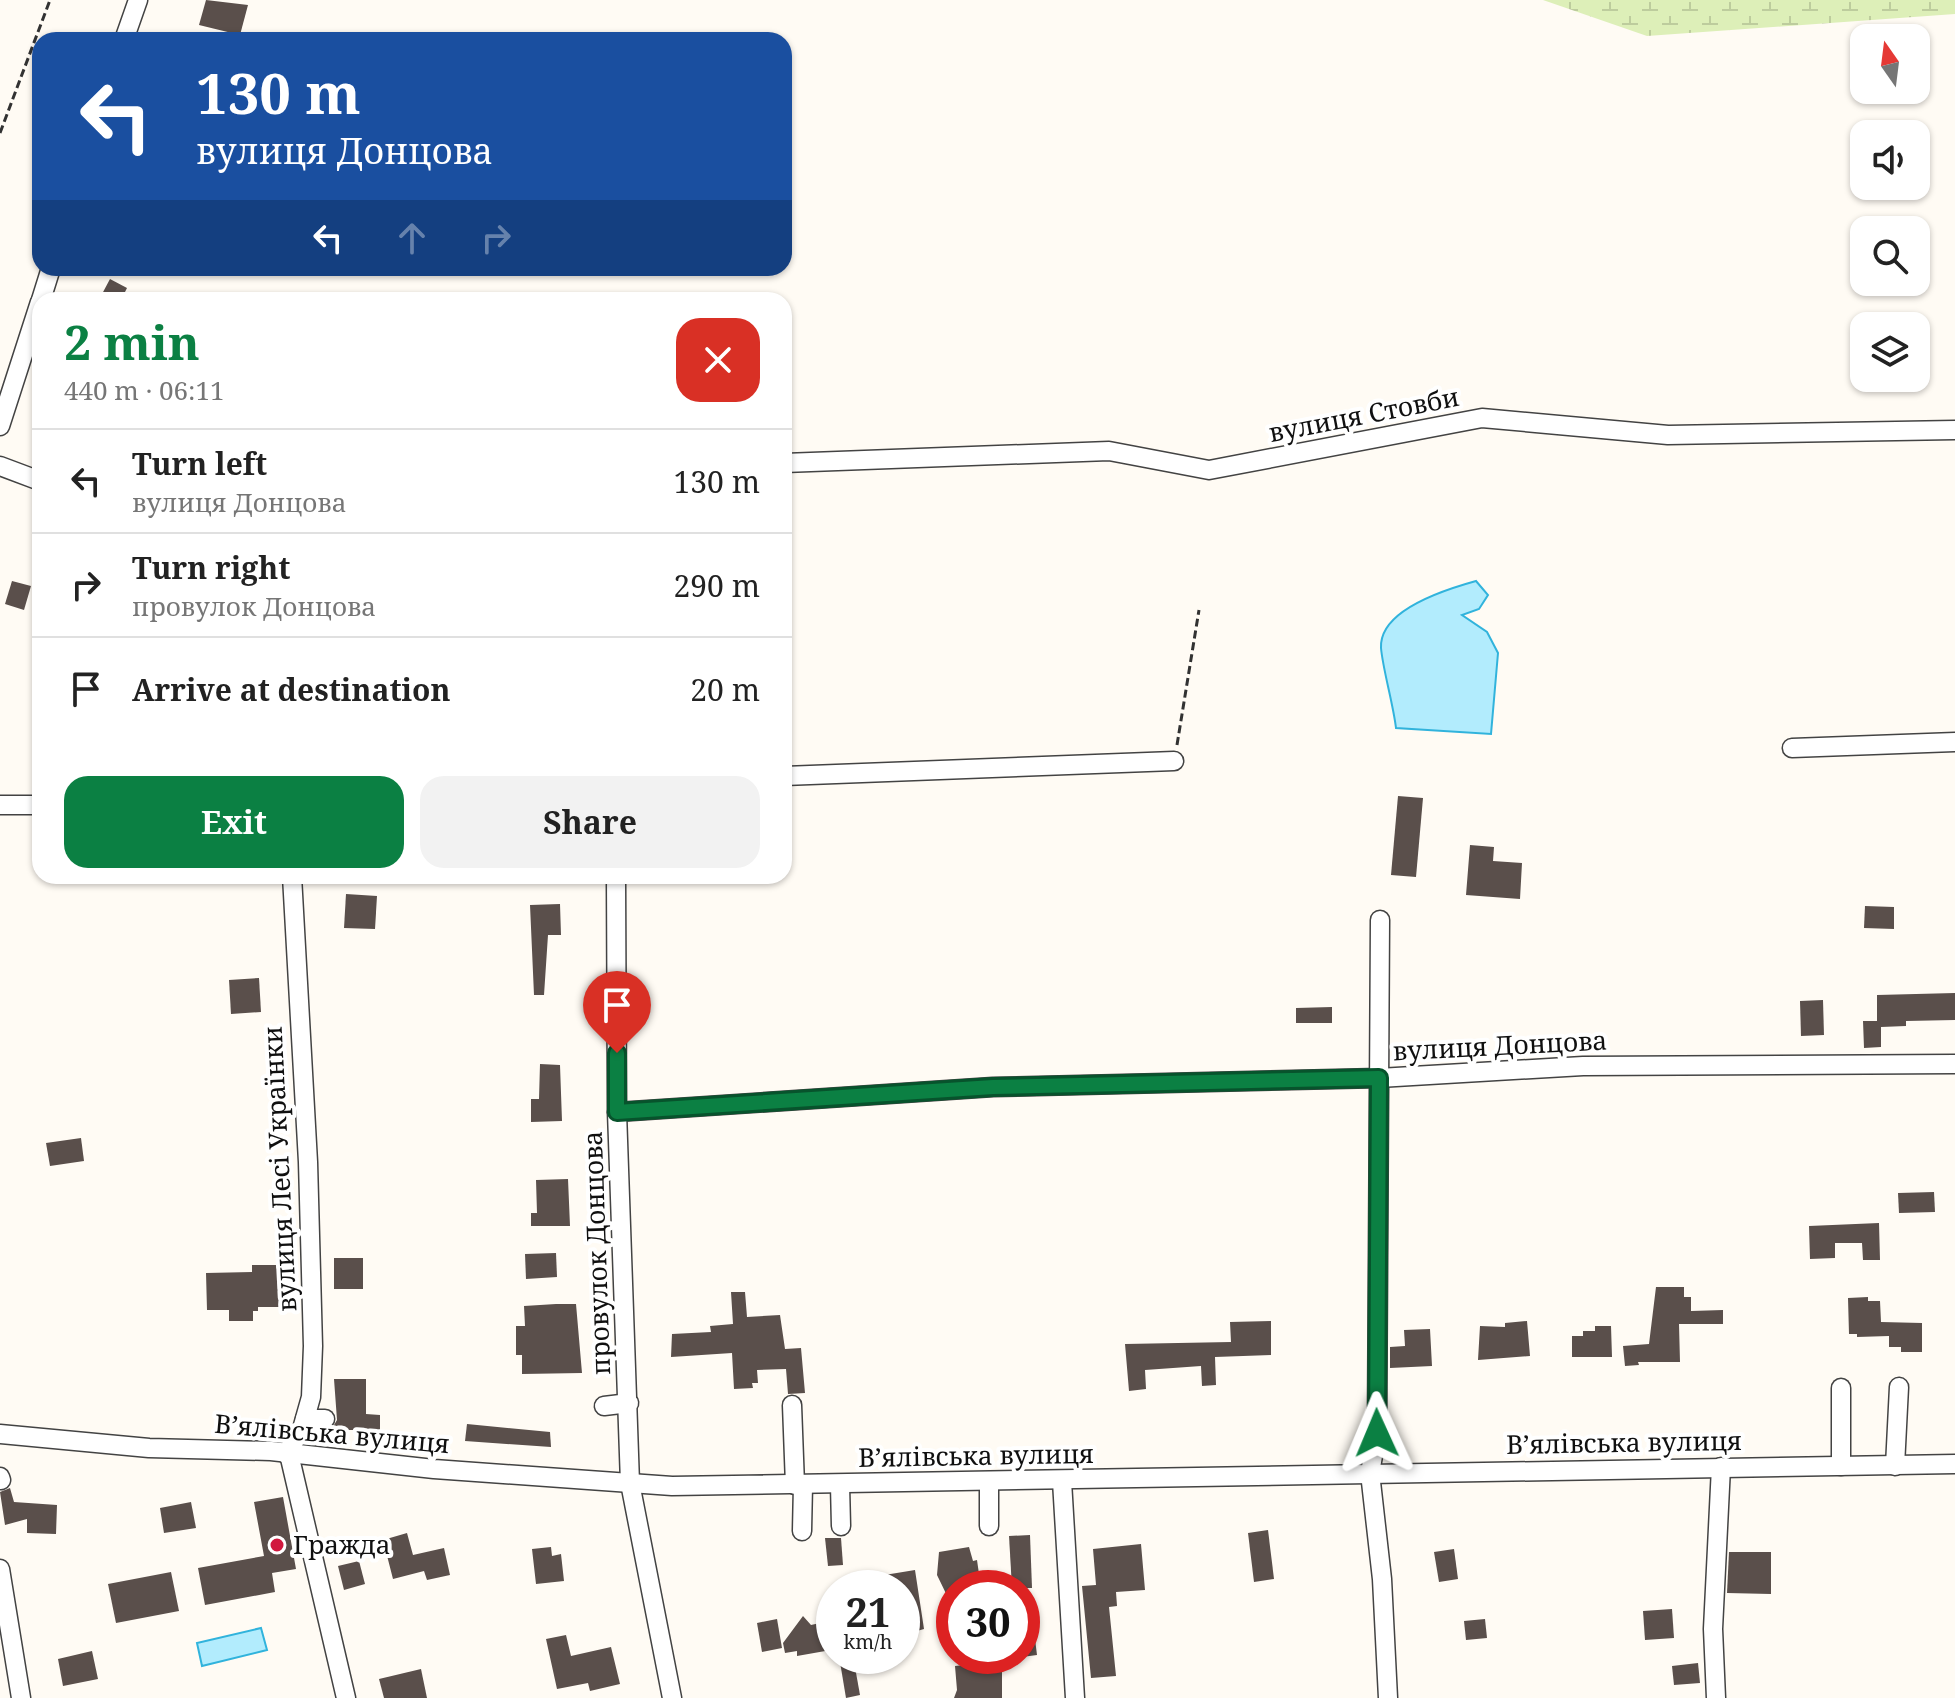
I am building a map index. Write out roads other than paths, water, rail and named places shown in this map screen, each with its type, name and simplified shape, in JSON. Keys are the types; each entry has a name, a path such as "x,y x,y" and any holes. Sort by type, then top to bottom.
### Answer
{"street":[{"path":"127,32 138,0"},
{"path":"0,426 5,392 32,322"},
{"name":"вулиця Стовби","path":"792,463 1109,451 1209,470 1482,418 1668,435 1955,430"},
{"path":"0,466 32,478"},
{"path":"1792,748 1955,742"},
{"path":"792,776 1174,761"},
{"path":"0,805 32,805"},
{"name":"вулиця Лесі Українки","path":"288,1454 305,1419 311,1397 319,1331 292,884"},
{"name":"провулок Донцова","path":"616,884 617,1112 630,1483 672,1698"},
{"path":"1380,920 1377,1433 1370,1473 1382,1579 1388,1698"},
{"name":"вулиця Донцова","path":"617,1112 993,1087 1379,1078 1583,1066 1955,1064"},
{"path":"1895,1466 1899,1387"},
{"path":"1841,1388 1841,1466"},
{"path":"604,1406 629,1403"},
{"path":"792,1405 802,1531"},
{"path":"305,1419 325,1419"},
{"name":"В’ялівська вулиця","path":"0,1434 149,1448 288,1454 630,1483 840,1485 1955,1464"},
{"path":"288,1454 346,1698"},
{"path":"1716,1698 1713,1629 1721,1467"},
{"path":"1062,1481 1075,1698"},
{"path":"989,1482 989,1526"},
{"path":"840,1485 841,1526"},
{"path":"0,1569 21,1698"}],"water":[{"path":"1476,581 1488,595 1479,609 1462,615 1487,632 1498,653 1491,734 1396,728 1382,657 1383,635 1391,623 1417,603"},
{"path":"261,1628 267,1650 202,1666 197,1643"}],"place":[{"name":"Гражда","path":"277,1545"}]}
